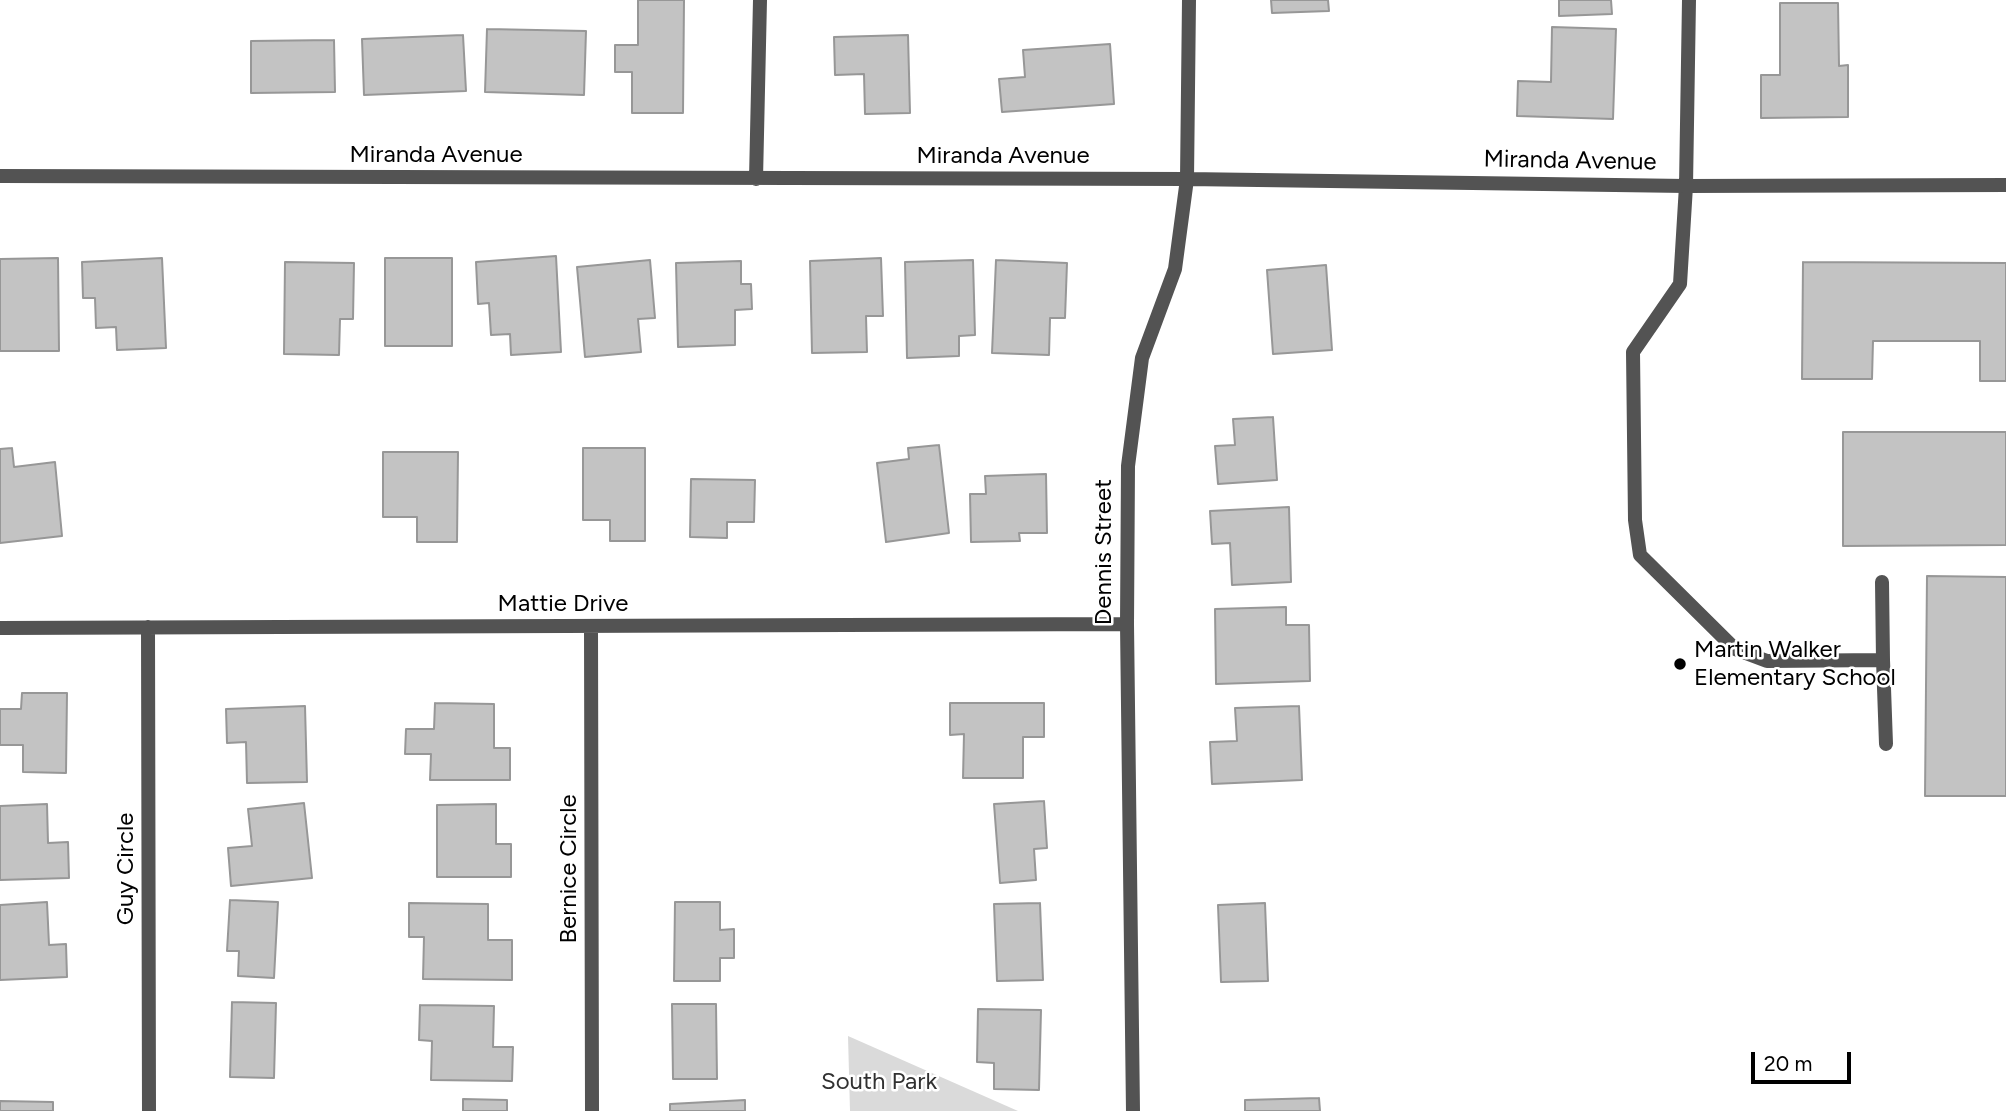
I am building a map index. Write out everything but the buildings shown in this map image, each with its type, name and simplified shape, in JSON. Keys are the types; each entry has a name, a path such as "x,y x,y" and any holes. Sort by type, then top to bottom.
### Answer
{"street":[{"path":"756,178 760,0"},
{"name":"Dennis Street","path":"1133,1111 1127,624 1128,466 1142,358 1175,269 1186,179 1189,0"},
{"path":"1689,0 1686,186 1680,284 1633,352 1635,520 1640,555 1735,649 1767,661 1883,660"},
{"name":"Miranda Avenue","path":"0,176 1186,179 1686,186 2006,185"},
{"path":"1882,582 1886,744"},
{"name":"Mattie Drive","path":"0,628 1127,624"},
{"name":"Bernice Circle","path":"591,626 592,1111"},
{"name":"Guy Circle","path":"148,627 149,1111"}],"green space":[{"name":"South Park","path":"848,1036 1018,1111 850,1111"}],"place":[{"name":"Martin Walker Elementary School","path":"1680,664"}]}
